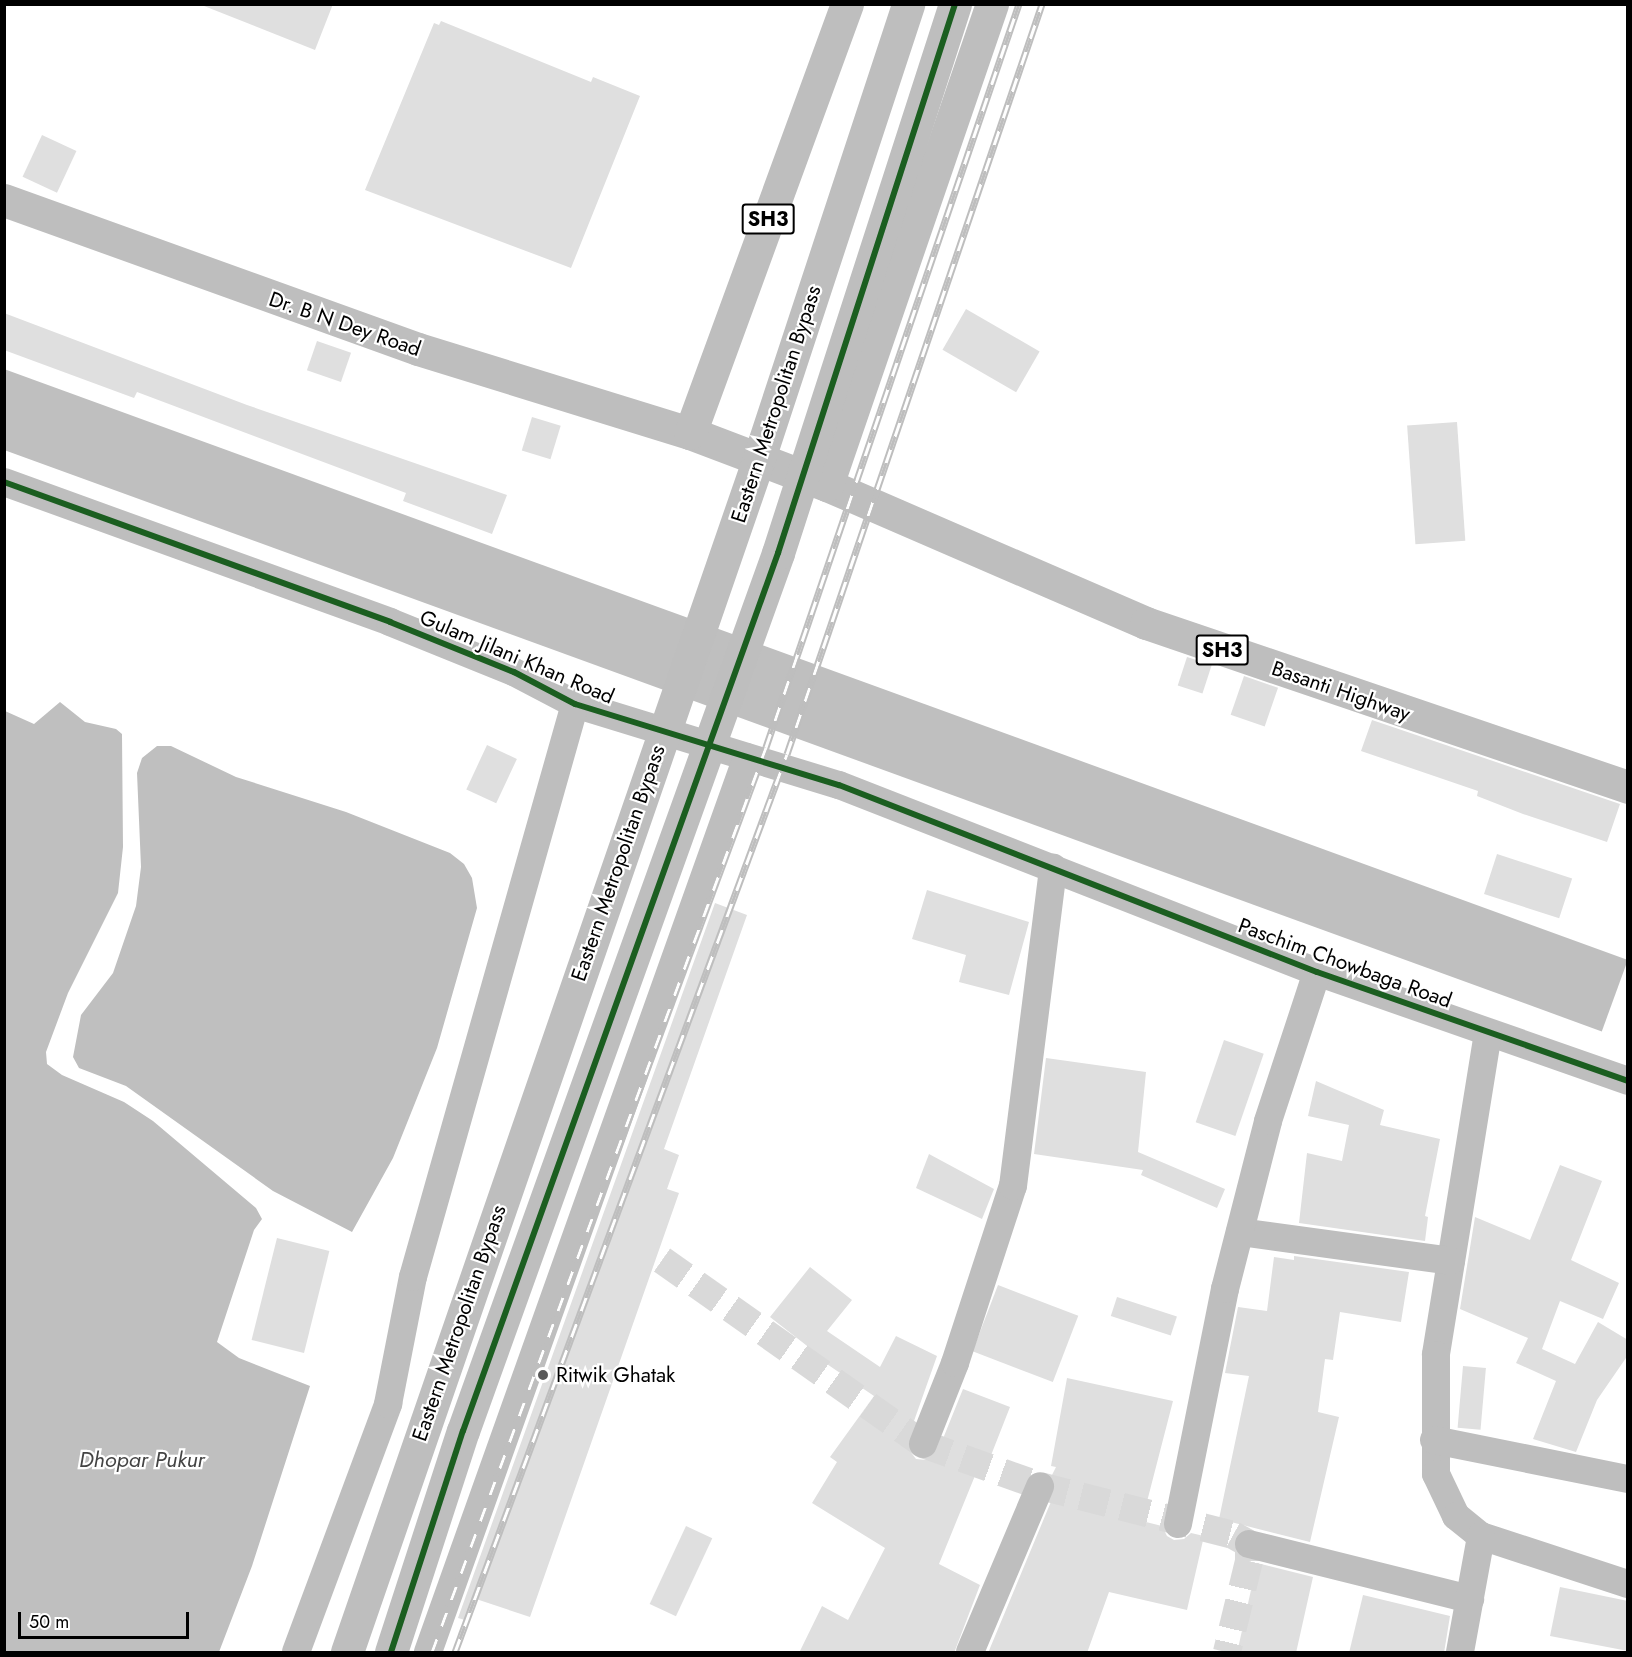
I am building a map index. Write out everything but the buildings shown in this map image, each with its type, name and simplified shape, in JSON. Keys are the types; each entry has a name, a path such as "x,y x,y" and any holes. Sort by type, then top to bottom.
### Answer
{"main road":[{"name":"SH3","path":"827,484 690,433 847,4"},
{"name":"Eastern Metropolitan Bypass","path":"347,1653 425,1421 760,455 908,4"},
{"path":"391,1653 463,1431 778,553 955,4"},
{"path":"827,484 992,4"},
{"name":"Dr. B N Dey Road","path":"4,200 418,349 690,433"},
{"name":"Basanti Highway","path":"827,484 1146,623 1628,787"}],"street":[{"name":"Gulam Jilani Khan Road","path":"4,482 390,622 514,672 575,704 839,785 1053,868"},
{"path":"296,1653 388,1404 413,1277 575,704"},
{"path":"428,1653 747,757"},
{"path":"923,1444 955,1363 1013,1186 1053,868"},
{"name":"Paschim Chowbaga Road","path":"1053,868 1317,972 1628,1081"},
{"path":"1178,1524 1239,1232 1268,1121 1317,972"},
{"path":"1488,1032 1436,1355 1434,1440 1436,1474 1442,1491 1456,1516 1481,1536 1628,1584"},
{"path":"1239,1232 1452,1261"},
{"path":"1434,1440 1628,1479"},
{"path":"970,1653 1040,1486"},
{"path":"1460,1653 1481,1536"},
{"path":"1249,1544 1470,1599"}],"water":[{"path":"4,369 1628,960 1602,1031 4,450"},
{"name":"Dhopar Pukur","path":"60,702 85,722 116,729 122,734 123,847 118,893 68,993 46,1052 47,1064 62,1075 124,1102 153,1121 256,1208 262,1219 254,1230 217,1342 239,1358 310,1386 252,1566 219,1652 5,1652 5,711 34,724"},
{"path":"157,746 171,746 236,777 346,812 450,853 464,864 472,878 477,908 437,1048 393,1158 352,1232 273,1191 126,1086 79,1068 73,1057 81,1015 113,973 136,906 141,867 137,773 142,758"}],"tunnel":[{"path":"662,1260 923,1444 1040,1486 1233,1535 1249,1544 1249,1561 1227,1652"}],"railway":[{"path":"432,1652 766,747 1019,4"},
{"path":"455,1652 787,754 1042,4"}],"cycle path":[{"path":"391,1652 463,1431 778,553 955,4"},
{"path":"4,482 390,622 514,672 575,704 839,785 1317,972 1628,1081"}],"place":[{"name":"Ritwik Ghatak","path":"543,1375"}]}
